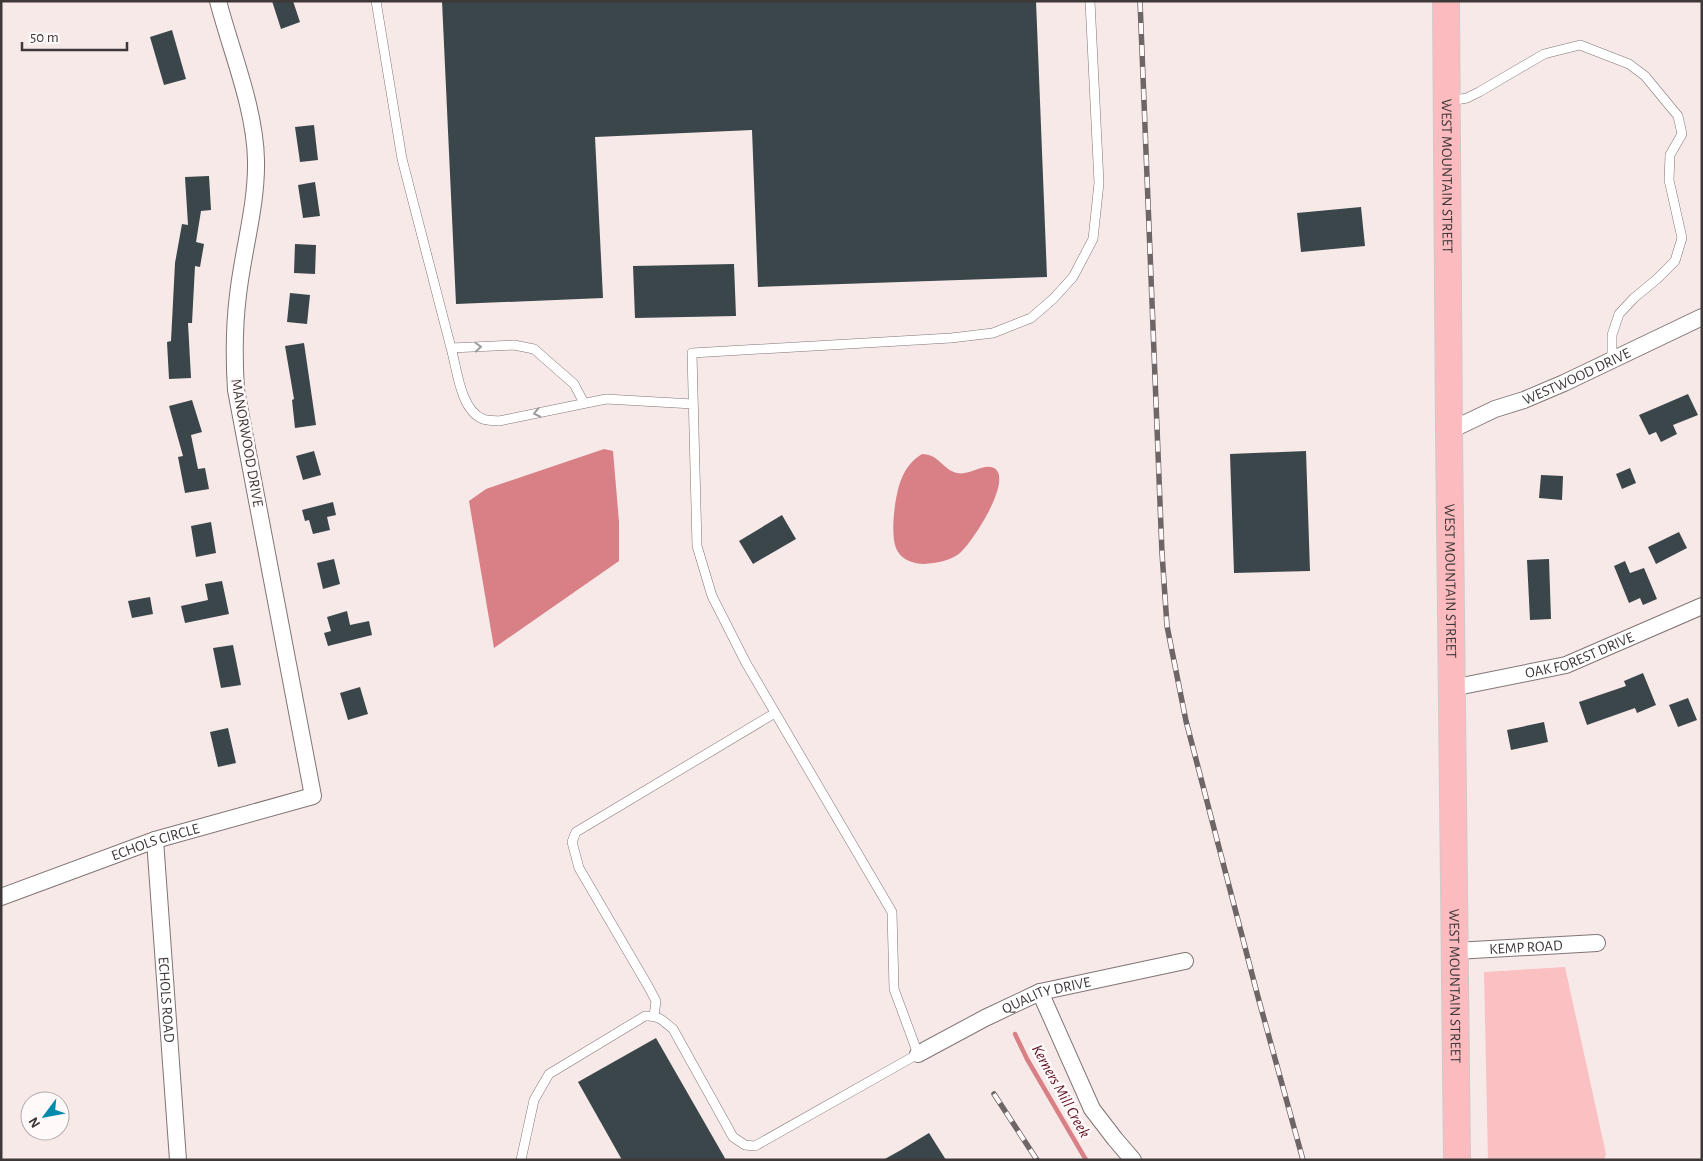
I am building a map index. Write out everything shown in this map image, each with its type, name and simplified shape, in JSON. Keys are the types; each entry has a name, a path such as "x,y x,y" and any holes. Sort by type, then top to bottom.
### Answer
{"main road":[{"name":"WEST MOUNTAIN STREET","path":"1446,1 1457,1160"}],"street":[{"name":"MANORWOOD DRIVE","path":"218,1 251,118 256,159 253,204 238,294 234,359 236,390 313,796"},
{"name":"WESTWOOD DRIVE","path":"1449,431 1495,409 1524,400 1564,383 1702,317"},
{"name":"OAK FOREST DRIVE","path":"1452,688 1566,665 1702,606"},
{"name":"ECHOLS CIRCLE","path":"1,897 155,840 313,796"},
{"name":"ECHOLS ROAD","path":"155,840 178,1160"},
{"name":"KEMP ROAD","path":"1455,951 1597,944"},
{"name":"QUALITY DRIVE","path":"918,1054 985,1018 1040,992 1185,961"},
{"path":"1040,992 1092,1109 1133,1160"}],"lane":[{"path":"376,1 402,159 465,400 474,412 483,419 499,421 606,399 693,404"},
{"path":"521,1160 534,1100 549,1074 645,1016 654,1016 662,1020 673,1030 733,1137 745,1145 755,1146 918,1054 894,988 892,912 746,663 712,596 697,546 692,353 951,338 993,333 1032,318 1073,277 1093,239 1099,183 1090,1"},
{"path":"1448,101 1468,98 1544,54 1580,46 1629,64 1645,76 1678,116 1682,134 1670,155 1669,180 1682,238 1675,261 1619,314 1612,335 1612,359"},
{"path":"451,348 514,345 534,349 574,384 584,403"},
{"path":"654,1016 656,1001 579,868 572,842 576,832 775,713"}],"shaded area":[{"path":"604,449 613,451 619,522 619,561 494,648 469,501 486,489"},
{"path":"922,454 937,459 948,469 957,473 967,473 990,467 994,468 999,474 999,485 989,511 966,547 952,558 924,564 911,562 898,552 893,533 895,504 901,480 909,465"},
{"path":"1565,967 1606,1154 1604,1160 1488,1160 1484,972"}],"building":[{"path":"272,1 293,1 300,22 281,29"},
{"path":"442,1 1036,1 1047,277 758,287 752,130 595,137 603,298 456,304"},
{"path":"172,30 186,79 164,85 150,37"},
{"path":"314,125 318,160 300,162 295,127"},
{"path":"209,176 211,210 201,211 196,242 204,244 200,267 195,266 192,323 188,323 191,378 169,379 167,342 171,341 175,263 182,224 188,225 185,177"},
{"path":"315,182 320,216 303,218 298,185"},
{"path":"1361,207 1365,246 1301,252 1297,213"},
{"path":"295,244 316,245 315,274 294,273"},
{"path":"734,264 736,316 635,318 633,266"},
{"path":"290,293 310,295 307,324 287,322"},
{"path":"304,343 316,425 295,428 292,400 294,399 285,346"},
{"path":"1688,394 1698,415 1673,425 1677,434 1661,442 1656,432 1649,435 1639,415"},
{"path":"192,400 202,432 191,435 198,469 205,468 209,489 185,493 178,457 183,456 169,406"},
{"path":"314,451 321,475 303,480 296,456"},
{"path":"1306,451 1310,571 1234,573 1230,454"},
{"path":"1630,468 1636,483 1622,489 1616,474"},
{"path":"1541,475 1563,476 1562,500 1539,498"},
{"path":"333,502 336,515 327,517 330,530 313,534 309,520 305,521 302,510"},
{"path":"782,515 796,539 753,564 739,541"},
{"path":"211,522 216,553 196,557 191,526"},
{"path":"1679,532 1687,548 1656,564 1648,547"},
{"path":"334,559 340,584 323,589 317,563"},
{"path":"1549,559 1551,619 1530,620 1527,560"},
{"path":"1625,561 1630,573 1644,568 1657,599 1643,605 1640,598 1629,603 1614,566"},
{"path":"222,581 229,614 185,623 181,606 208,600 205,584"},
{"path":"150,597 153,614 132,618 128,601"},
{"path":"347,611 350,625 369,621 372,635 328,646 324,633 331,631 327,617"},
{"path":"233,645 241,685 221,688 213,648"},
{"path":"1643,673 1656,705 1637,713 1635,708 1587,725 1579,702 1626,686 1624,681"},
{"path":"360,687 368,714 348,720 340,693"},
{"path":"1688,698 1697,720 1678,727 1669,705"},
{"path":"1544,722 1548,742 1511,750 1507,730"},
{"path":"228,728 236,763 218,767 210,732"},
{"path":"656,1038 726,1160 622,1160 578,1082"},
{"path":"929,1133 946,1160 883,1160 901,1150"}],"waterway":[{"name":"Kerners Mill Creek","path":"1015,1034 1027,1059 1086,1160"}],"railway":[{"path":"1140,1 1162,553 1167,626 1186,721 1258,997 1303,1160"},
{"path":"994,1094 1037,1160"}]}
